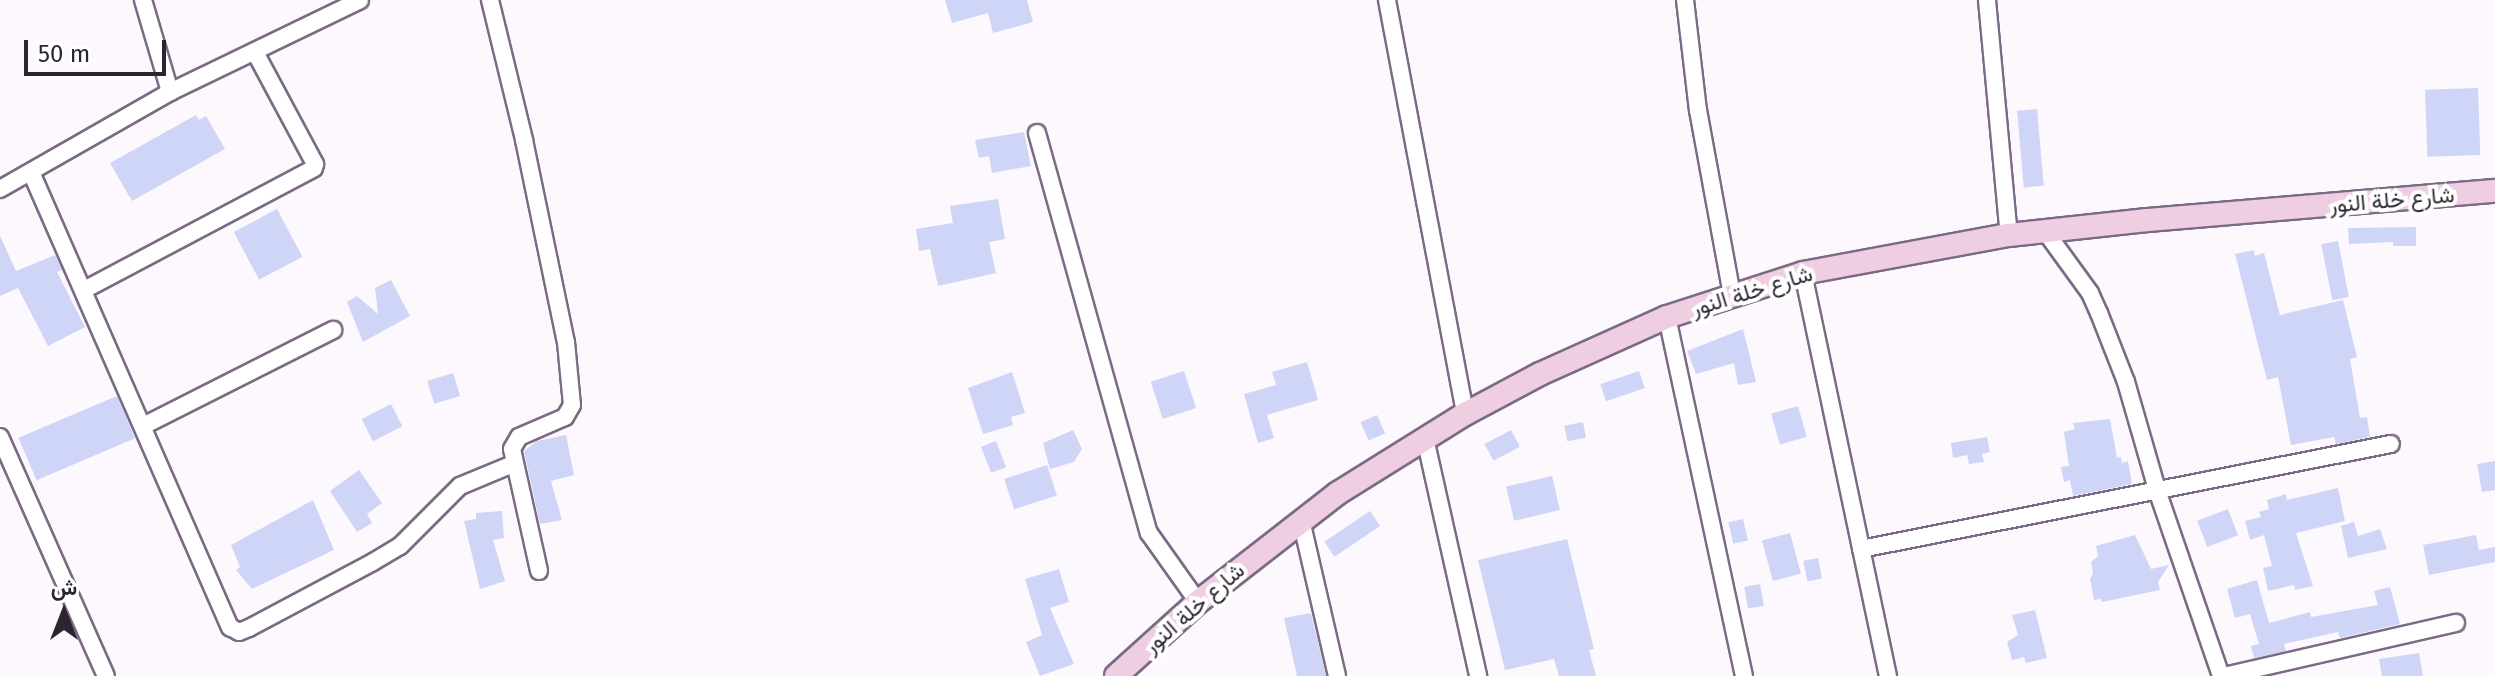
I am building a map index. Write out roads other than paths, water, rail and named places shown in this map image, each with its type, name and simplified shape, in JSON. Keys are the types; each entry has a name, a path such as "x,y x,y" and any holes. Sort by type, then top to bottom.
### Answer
{"street":[{"path":"143,0 170,92"},
{"path":"0,189 170,92 360,0"},
{"path":"490,0 524,140 566,342 572,405 565,417 519,437 512,449 539,571"},
{"path":"1387,0 1465,414"},
{"path":"1685,0 1698,110 1732,295"},
{"path":"1987,0 2009,235"},
{"path":"84,290 314,168 315,164 255,52"},
{"path":"1037,133 1149,533 1198,602"},
{"path":"31,172 145,425 230,627 239,632 373,562 400,546 460,486 513,464"},
{"name":"شارع خلة النور","path":"1116,676 1198,602 1301,520 1425,438 1600,344 1667,317 1803,273 2009,235 2495,191"},
{"path":"2045,231 2090,293 2099,313 2126,382 2158,493 2222,676 2456,623"},
{"path":"1803,273 1888,676"},
{"path":"1667,317 1744,676"},
{"path":"145,425 333,330"},
{"path":"0,437 106,676"},
{"path":"1425,438 1478,676"},
{"path":"1861,549 2158,493 2391,444"},
{"path":"1301,520 1337,676"}]}
